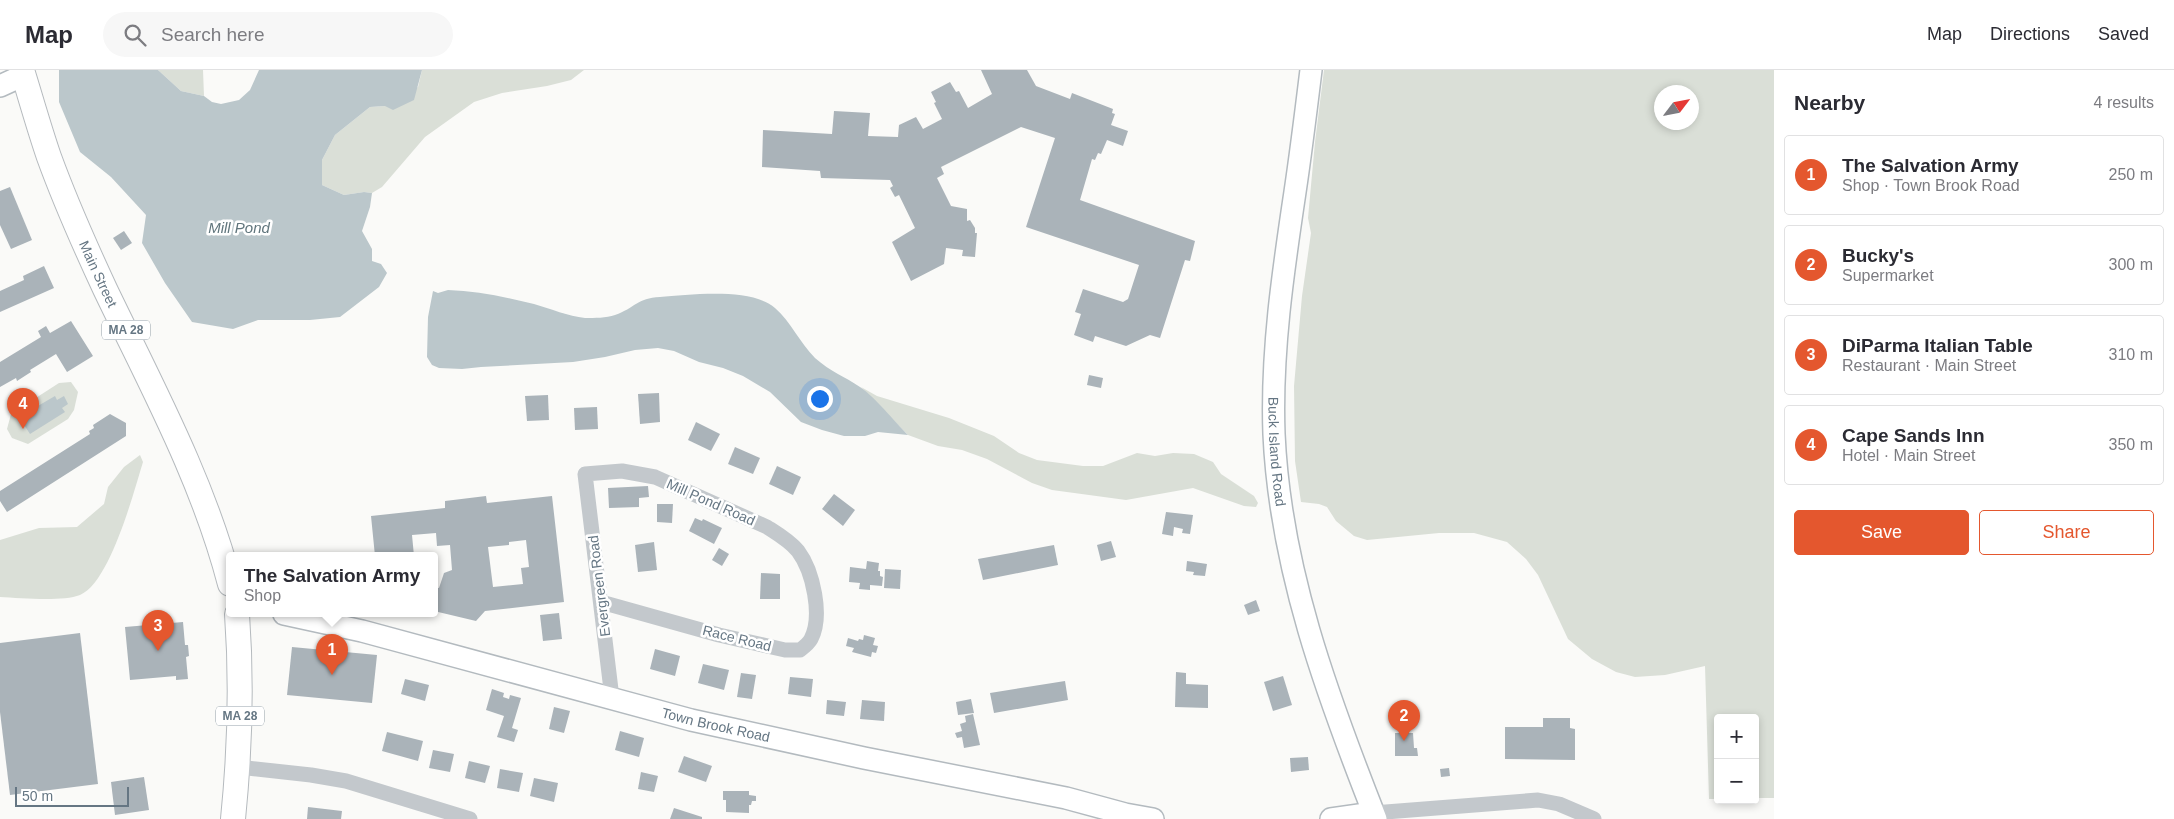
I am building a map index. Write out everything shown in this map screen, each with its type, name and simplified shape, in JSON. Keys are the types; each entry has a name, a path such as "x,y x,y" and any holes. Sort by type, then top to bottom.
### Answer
{"main road":[{"name":"Buck Island Road","path":"1311,70 1278,323 1274,394 1276,460 1283,519 1303,614 1318,665 1374,816"},
{"path":"0,86 23,72"},
{"name":"Main Street","path":"23,72 49,157 105,288 150,380 206,506 226,568"},
{"name":"MA 28","path":"233,819 238,766 241,693 236,617"},
{"name":"Town Brook Road","path":"298,617 362,631 691,720 864,758 1066,798 1125,814 1153,819"},
{"path":"1331,819 1374,816"}],"street":[{"name":"Mill Pond Road","path":"585,474 622,471 655,478 768,527 784,537 798,551 812,578"},
{"name":"Evergreen Road","path":"585,474 612,698"},
{"name":"Race Road","path":"601,602 719,635 785,650 800,650 811,640 815,625 812,578"},
{"path":"238,766 346,781 470,819"},
{"path":"1374,816 1538,800 1559,804 1594,819"}],"shaded area":[{"path":"158,70 203,70 204,96 181,91"},
{"path":"422,70 584,70 571,80 502,93 474,102 425,137 382,187 372,193 364,192 344,195 322,185 322,160 335,135 370,107 385,106 418,87"},
{"path":"1324,70 1774,70 1774,798 1759,798 1759,714 1714,714 1714,799 1709,799 1705,666 1665,675 1635,677 1616,672 1592,659 1568,639 1538,575 1526,559 1507,542 1474,533 1439,533 1367,540 1354,536 1336,521 1327,507 1301,502 1295,461 1294,386 1302,296 1311,233 1308,218"},
{"path":"71,382 78,392 74,410 68,419 28,444 12,438 7,429 11,414 59,383"},
{"path":"861,387 877,396 949,418 994,436 1019,453 1037,460 1083,466 1103,466 1137,453 1155,456 1173,453 1194,454 1213,462 1221,474 1254,496 1258,503 1256,507 1244,506 1193,488 1126,500 1052,490 1032,483 987,459 962,450 938,446 908,435"},
{"path":"140,455 143,462 127,514 111,555 91,587 80,595 63,598 0,597 0,540 39,528 77,527 104,504 108,487 124,467"}],"water":[{"name":"Mill Pond","path":"59,70 158,70 181,91 204,96 212,102 221,104 239,100 250,90 259,70 422,70 414,100 393,110 385,106 370,107 335,135 322,160 322,185 344,195 364,192 372,193 370,207 362,231 372,249 372,261 381,264 387,273 379,287 340,317 310,320 258,320 233,329 192,322 165,283 142,243 146,215 111,177 80,152 59,102"},
{"path":"448,290 502,297 585,318 615,315 641,301 652,298 720,294 751,297 764,301 775,308 786,320 815,358 866,391 908,435 878,432 865,436 844,436 822,430 801,422 770,392 743,376 723,368 699,362 674,351 658,348 635,350 573,362 462,369 439,368 432,365 427,357 428,317 433,291 438,293"},
{"path":"55,396 57,400 64,396 68,404 62,408 65,412 30,434 19,417"}],"building":[{"path":"981,70 1027,70 1036,86 1070,99 1072,93 1113,109 1112,113 1115,114 1111,125 1128,131 1123,146 1107,140 1101,154 1098,153 1095,160 1092,159 1080,200 1195,241 1190,261 1185,260 1160,338 1150,335 1126,346 1095,336 1093,342 1074,335 1081,314 1075,312 1083,289 1123,302 1128,299 1139,265 1026,227 1055,138 1021,127 941,167 944,174 937,178 951,206 967,209 967,221 970,220 975,228 975,233 977,233 975,257 962,256 963,250 946,248 944,264 911,281 892,242 915,228 899,195 895,197 890,188 893,186 890,180 821,178 820,171 762,167 763,130 832,134 834,111 870,113 868,136 898,137 899,125 916,117 923,129 942,119 931,92 950,82 956,92 959,91 968,108 992,94"},
{"path":"10,187 32,240 11,249 0,225 0,191"},
{"path":"124,231 132,243 121,250 113,238"},
{"path":"44,266 54,288 0,312 0,291 24,280 23,276"},
{"path":"71,321 93,356 67,372 56,354 30,370 31,372 17,381 16,378 0,387 0,362 41,337 38,331 46,326 50,333"},
{"path":"1089,375 1103,378 1101,388 1087,385"},
{"path":"659,393 660,422 640,424 638,394"},
{"path":"548,395 549,420 527,421 525,396"},
{"path":"597,407 598,429 575,430 574,408"},
{"path":"110,414 126,423 126,436 7,512 0,501 0,491 90,434 89,431 94,428 93,425"},
{"path":"696,422 720,434 711,451 688,440"},
{"path":"735,447 760,458 753,474 728,464"},
{"path":"777,466 801,477 793,495 769,484"},
{"path":"648,486 649,497 639,498 639,507 609,508 608,488"},
{"path":"834,494 855,510 843,526 822,509"},
{"path":"486,496 487,503 552,496 564,602 485,611 476,621 438,612 438,588 444,573 452,570 450,545 437,546 436,533 412,535 414,552 375,552 371,516 445,508 445,501","holes":["526,540 529,567 521,568 523,584 493,587 488,547 509,545 509,542"]},
{"path":"657,504 673,504 672,523 657,522"},
{"path":"1166,512 1193,515 1190,534 1182,533 1183,529 1174,527 1173,536 1162,534"},
{"path":"695,518 702,521 703,519 722,528 714,544 689,531"},
{"path":"1111,541 1116,557 1101,561 1097,545"},
{"path":"654,542 657,570 638,572 635,545"},
{"path":"1054,545 1058,565 983,580 978,559"},
{"path":"719,548 729,554 722,566 712,560"},
{"path":"867,561 879,563 878,571 880,571 880,576 883,577 882,586 870,585 870,590 859,589 860,583 849,582 850,567 866,569"},
{"path":"1187,561 1207,564 1205,576 1193,575 1194,572 1186,571"},
{"path":"885,569 901,570 900,589 884,588"},
{"path":"761,573 780,574 780,599 760,599"},
{"path":"1256,600 1260,611 1248,615 1244,605"},
{"path":"559,613 562,639 543,641 540,615"},
{"path":"183,622 185,645 188,645 189,656 186,657 188,679 176,680 176,676 130,680 125,627"},
{"path":"80,633 98,784 10,795 0,712 0,643"},
{"path":"864,635 875,638 873,645 878,646 876,653 872,652 871,657 852,652 854,648 846,646 848,638 858,641 859,639 863,640"},
{"path":"292,647 377,655 372,703 287,695"},
{"path":"655,649 680,656 675,676 650,669"},
{"path":"703,664 729,670 724,690 698,683"},
{"path":"1176,672 1186,673 1186,684 1208,685 1208,708 1175,707"},
{"path":"741,673 756,675 752,699 737,697"},
{"path":"1283,676 1292,705 1273,711 1264,682"},
{"path":"790,677 813,679 811,697 788,694"},
{"path":"405,679 429,685 425,701 401,694"},
{"path":"1065,681 1068,700 994,713 990,693"},
{"path":"492,689 504,693 503,697 509,699 510,695 521,698 512,728 518,730 514,742 497,737 504,716 486,710"},
{"path":"971,699 974,713 958,715 956,702"},
{"path":"827,700 846,702 844,716 826,714"},
{"path":"862,700 885,702 884,721 860,719"},
{"path":"554,707 570,711 564,733 549,729"},
{"path":"973,714 980,745 964,748 962,737 957,738 955,733 962,731 960,724 966,722 965,716"},
{"path":"1543,718 1570,718 1570,728 1575,729 1575,760 1505,759 1505,727 1543,727"},
{"path":"620,731 644,738 639,757 615,750"},
{"path":"387,732 423,741 418,761 382,751"},
{"path":"1395,733 1413,733 1414,748 1417,748 1418,756 1395,756"},
{"path":"433,750 454,754 450,772 429,768"},
{"path":"684,756 712,766 706,782 678,772"},
{"path":"1308,757 1309,770 1291,772 1290,758"},
{"path":"469,761 490,766 485,783 465,778"},
{"path":"1449,768 1450,776 1441,777 1440,769"},
{"path":"500,769 523,773 519,792 497,788"},
{"path":"641,772 658,776 654,792 638,789"},
{"path":"144,777 149,810 115,815 111,782"},
{"path":"534,778 558,783 554,802 530,796"},
{"path":"723,791 749,791 749,795 756,796 756,801 752,801 751,805 749,805 749,813 726,812 726,800 723,800"},
{"path":"308,807 342,811 341,819 307,819"},
{"path":"674,808 702,817 702,819 670,819"}],"place":[{"name":"Cape Sands Inn","path":"23,429"},
{"name":"DiParma Italian Table","path":"158,651"},
{"name":"The Salvation Army","path":"332,675"},
{"name":"Bucky's","path":"1404,741"}]}
